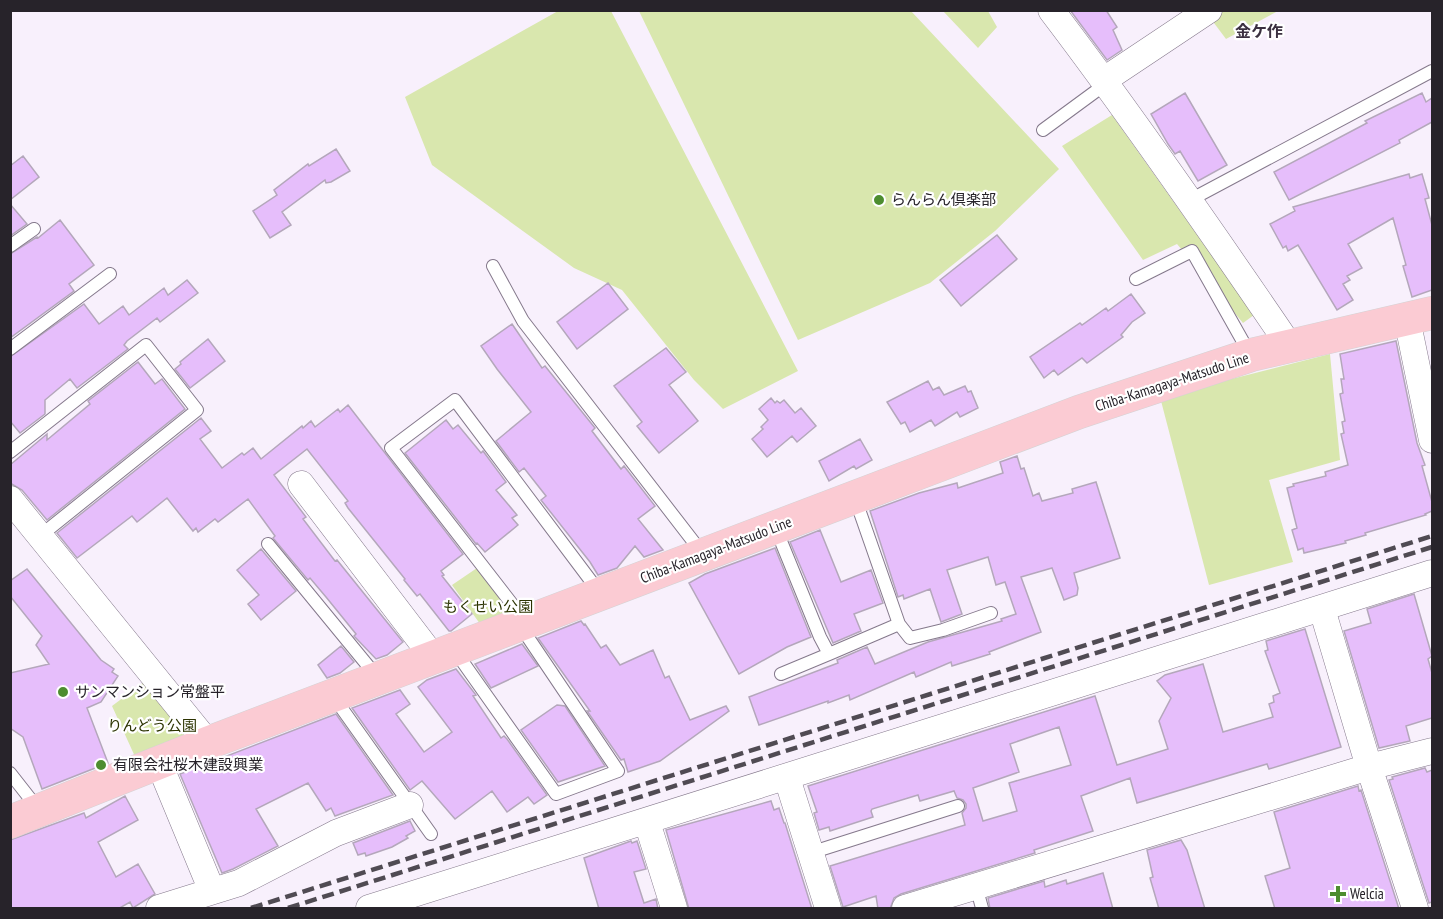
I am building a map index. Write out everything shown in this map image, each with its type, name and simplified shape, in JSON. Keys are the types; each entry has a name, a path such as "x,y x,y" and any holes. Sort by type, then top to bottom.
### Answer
{"main road":[{"name":"Chiba-Kamagaya-Matsudo Line","path":"25,816 333,695 1079,412 1251,355 1420,316"}],"street":[{"path":"1051,10 1106,81 1289,345"},
{"path":"1106,81 1209,10"},
{"path":"1420,316 1432,440"},
{"path":"301,484 444,653"},
{"path":"10,499 208,743"},
{"path":"369,909 1432,573"},
{"path":"1322,609 1369,767 1415,909"},
{"path":"905,909 979,897 1369,767 1432,751"},
{"path":"159,763 212,891"},
{"path":"787,778 828,909"},
{"path":"159,909 239,883 336,833 410,805"},
{"path":"647,822 674,909"}],"lane":[{"path":"1190,200 1432,70"},
{"path":"1043,130 1106,81"},
{"path":"10,246 34,229"},
{"path":"1136,279 1192,250 1251,355"},
{"path":"493,266 523,321 703,555"},
{"path":"10,349 110,274"},
{"path":"10,452 147,345 197,410 40,536"},
{"path":"444,653 556,794 618,771 523,624 391,448 455,400 600,594"},
{"path":"855,497 899,624 910,638 991,614"},
{"path":"776,528 829,654"},
{"path":"268,544 379,678"},
{"path":"781,674 899,624"},
{"path":"333,695 431,834"},
{"path":"10,773 25,816"},
{"path":"810,853 958,806"}],"green space":[{"path":"558,11 611,11 798,371 723,409 694,380 622,290 574,268 432,165 405,97"},
{"name":"らんらん倶楽部","path":"639,11 911,11 1059,169 995,231 930,283 798,340"},
{"path":"943,11 988,11 997,27 978,48"},
{"path":"1217,11 1278,11 1226,39 1208,15"},
{"path":"1112,115 1254,315 1243,323 1177,244 1143,260 1062,146"},
{"path":"1330,354 1340,460 1269,480 1293,562 1209,585 1160,397"},
{"name":"もくせい公園","path":"477,568 514,615 483,628 452,585"},
{"name":"りんどう公園","path":"148,679 199,739 137,761 112,706"}],"building":[{"path":"1070,10 1106,10 1117,27 1113,30 1122,50 1107,60"},
{"path":"1185,93 1227,165 1198,181 1180,151 1175,154 1151,114"},
{"path":"1422,93 1426,102 1432,98 1432,122 1399,140 1400,143 1289,200 1274,172 1367,123 1365,121"},
{"path":"336,149 350,171 331,182 326,183 325,180 282,212 291,225 270,238 253,211 277,195 274,190 308,164 309,166"},
{"path":"23,156 39,177 10,200 10,166"},
{"path":"1409,174 1410,178 1422,174 1429,198 1425,199 1432,225 1432,290 1412,297 1393,218 1348,244 1362,268 1347,276 1350,280 1343,284 1353,300 1337,310 1298,245 1288,251 1286,246 1283,248 1270,224 1295,211 1293,207"},
{"path":"10,204 27,224 10,236"},
{"path":"60,220 94,265 69,284 74,291 10,338 10,254 38,238"},
{"path":"997,235 1017,259 961,306 940,280"},
{"path":"187,280 198,293 160,322 157,318 127,341 124,345 128,349 77,388 70,379 45,400 45,414 20,433 10,421 10,357 84,304 99,324 123,306 129,315 164,288 168,295"},
{"path":"608,283 628,309 577,349 557,322"},
{"path":"1131,294 1145,313 1132,322 1121,335 1123,337 1087,363 1082,358 1058,375 1054,370 1044,378 1030,357 1080,323 1082,325 1106,308 1108,311"},
{"path":"512,324 542,368 545,366 595,428 592,431 621,469 624,466 655,506 638,519 663,550 644,557 635,546 617,568 598,575 541,500 546,496 524,468 519,472 496,441 531,412 481,346"},
{"path":"208,339 225,361 190,388 175,369 181,364 180,362"},
{"path":"1396,341 1417,443 1425,465 1422,466 1432,502 1432,511 1426,515 1365,533 1366,535 1345,541 1346,543 1304,553 1303,548 1298,550 1292,530 1297,528 1287,488 1294,486 1293,484 1326,476 1325,472 1348,465 1341,434 1344,433 1342,422 1345,421 1340,394 1343,393 1341,379 1344,379 1340,354"},
{"path":"666,348 686,372 669,385 698,421 659,453 637,426 642,422 614,386"},
{"path":"138,362 155,384 162,379 185,409 47,520 22,490 10,483 10,465 47,434 47,440 90,404 88,401"},
{"path":"928,381 933,390 939,387 944,395 965,386 968,392 971,391 978,408 960,417 957,412 935,426 931,420 910,432 905,422 901,424 887,402"},
{"path":"771,398 775,403 784,400 795,413 801,408 816,426 797,442 792,436 767,457 752,439 763,429 761,427 768,420 759,409"},
{"path":"348,405 463,554 441,571 444,575 442,576 472,614 451,631 420,594 417,596 404,580 348,508 345,503 348,501 307,449 274,475 306,517 303,519 335,561 337,560 403,642 387,655 376,659 354,636 356,634 310,578 308,580 273,538 275,536 248,499 218,522 215,519 198,532 196,528 193,531 167,498 137,522 132,516 77,558 57,533 201,418 211,431 200,439 222,468 253,448 261,459 302,426 303,428 311,421 315,427 338,409 340,412"},
{"path":"446,420 453,429 458,425 481,453 483,451 506,482 496,490 517,515 512,518 518,525 485,552 476,544 405,453"},
{"path":"860,439 872,460 856,469 854,466 829,481 819,461"},
{"path":"1017,456 1021,469 1024,468 1033,496 1039,493 1042,501 1073,493 1072,489 1096,482 1120,558 1074,573 1078,588 1077,595 1064,600 1052,568 1021,577 1041,632 989,652 990,654 952,666 951,662 916,677 914,672 850,700 849,695 759,725 749,697 838,663 837,660 867,647 875,664 928,642 1002,621 1001,619 1016,614 1005,582 996,585 988,557 947,570 962,614 941,622 930,589 904,599 903,595 898,597 870,511 919,493 957,483 958,488 1003,473 1000,462"},
{"path":"820,530 841,582 871,570 883,603 854,614 861,631 833,643 790,542"},
{"path":"775,548 811,637 787,647 739,674 689,583 705,574"},
{"path":"261,549 296,591 261,620 248,604 259,595 237,570"},
{"path":"27,569 101,660 114,669 112,672 118,676 101,702 87,708 108,763 42,789 23,737 10,728 10,673 49,664 36,645 42,636 10,596 10,581"},
{"path":"1414,594 1432,656 1428,659 1432,673 1432,718 1406,726 1410,741 1379,748 1344,631 1371,623 1367,609"},
{"path":"581,621 601,648 606,645 620,665 653,650 665,678 669,676 690,720 726,706 729,711 660,761 628,772 624,759 621,760 587,711 590,711 538,638"},
{"path":"1305,629 1341,747 1269,769 1267,764 1137,803 1130,778 1081,796 1093,831 1034,850 1035,853 901,894 894,898 890,909 878,909 876,896 843,907 830,866 965,825 962,813 966,804 957,798 954,791 920,801 918,795 872,809 873,817 830,831 829,827 819,830 814,813 817,812 808,786 1095,696 1117,765 1168,749 1159,721 1171,698 1157,681 1165,675 1203,664 1223,732 1273,717 1269,704 1274,702 1273,696 1280,693 1265,651 1268,650 1266,641","holes":["1059,727 1071,765 1009,783 1017,811 983,821 973,788 1019,772 1010,744"]},
{"path":"522,644 538,666 491,688 475,664"},
{"path":"341,646 354,662 340,673 327,678 318,665"},
{"path":"456,669 476,695 473,696 501,738 504,736 507,739 547,795 534,804 528,797 507,812 492,791 455,819 422,781 410,790 352,708 400,690 410,704 396,714 424,752 452,732 418,687 427,680"},
{"path":"557,705 565,706 605,766 558,782 521,730"},
{"path":"336,714 393,795 335,816 331,808 326,811 308,783 256,809 278,846 222,873 180,774"},
{"path":"1425,768 1427,772 1432,770 1432,902 1429,903 1389,780 1393,779 1392,777"},
{"path":"1358,786 1399,909 1275,909 1265,876 1290,868 1274,812"},
{"path":"125,796 138,820 98,842 116,877 138,864 155,894 133,908 130,902 118,909 10,909 10,840 84,813 86,818"},
{"path":"771,801 774,810 779,808 785,823 812,909 689,909 666,830"},
{"path":"410,821 415,831 406,836 408,838 392,847 366,856 365,853 358,855 353,843"},
{"path":"1181,840 1187,850 1205,909 1159,909 1150,878 1153,877 1147,850"},
{"path":"631,841 632,843 637,841 646,869 634,872 644,903 656,899 658,909 599,909 584,858"},
{"path":"1103,873 1113,909 990,909 988,898 1044,881 1045,887 1066,880 1067,884"}],"railway":[{"path":"251,908 1432,536"},
{"path":"288,908 1432,547"}],"place":[{"name":"らんらん倶楽部","path":"879,200"},
{"name":"サンマンション常盤平","path":"63,692"},
{"name":"有限会社桜木建設興業","path":"101,765"},
{"name":"Welcia","path":"1338,894"}],"district":[{"name":"金ケ作","path":"1259,31"}]}
